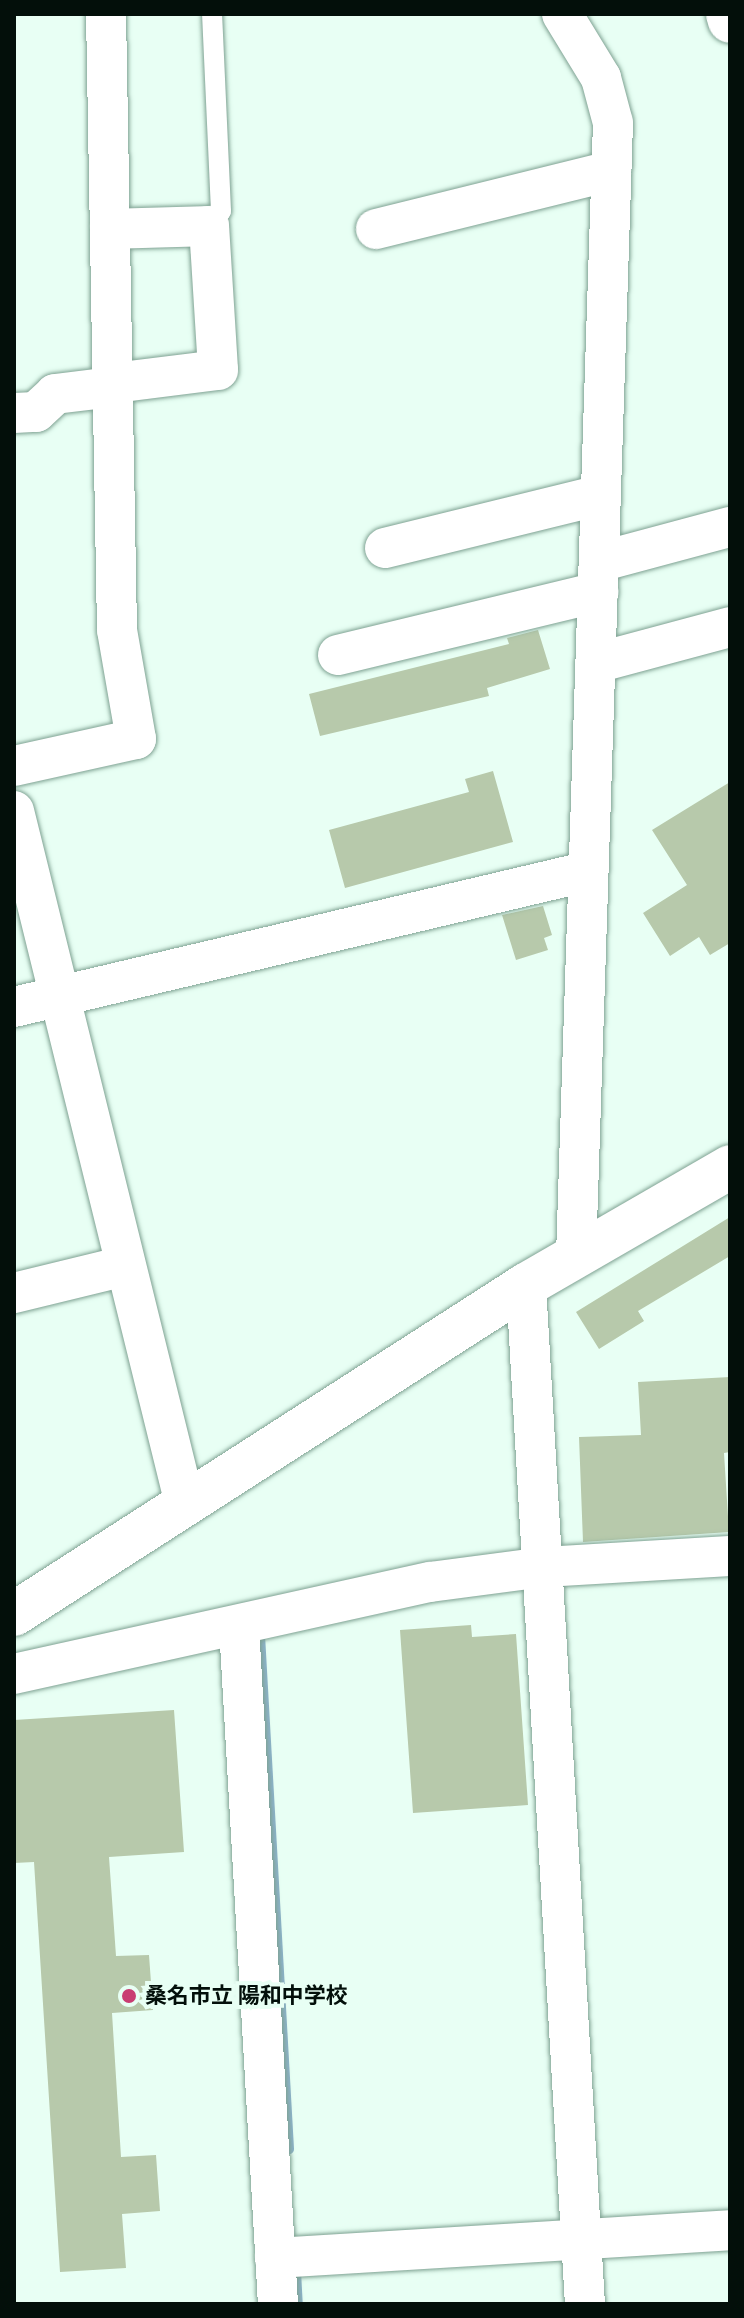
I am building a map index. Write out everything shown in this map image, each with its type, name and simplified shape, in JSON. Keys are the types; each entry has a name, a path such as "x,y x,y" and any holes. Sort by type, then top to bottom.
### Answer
{"street":[{"path":"14,766 136,739 117,630 106,14"},
{"path":"562,14 601,78 613,123 596,663 585,872 576,1255"},
{"path":"376,229 611,171"},
{"path":"14,413 36,412 55,394 218,370 209,226 110,229"},
{"path":"385,548 601,495"},
{"path":"338,655 599,577 730,527"},
{"path":"596,663 730,627"},
{"path":"14,811 57,997 185,1504"},
{"path":"14,1007 585,872"},
{"path":"14,1614 526,1285 730,1167"},
{"path":"14,1293 125,1266"},
{"path":"526,1285 585,2304"},
{"path":"14,1674 430,1582 544,1567 730,1556"},
{"path":"239,1626 278,2304"},
{"path":"275,2258 730,2230"}],"lane":[{"path":"209,226 221,211 212,14"}],"building":[{"path":"538,630 550,669 487,688 489,696 320,736 309,694 509,644 507,638"},
{"path":"493,771 513,842 345,888 329,830 469,792 465,779"},
{"path":"730,782 730,943 710,955 699,937 670,956 643,913 687,885 652,830"},
{"path":"543,906 552,935 544,938 548,950 516,960 502,915"},
{"path":"730,1217 730,1256 638,1311 644,1321 599,1349 576,1312"},
{"path":"730,1377 730,1452 724,1453 729,1532 583,1542 579,1437 641,1435 638,1382"},
{"path":"471,1625 472,1637 516,1634 528,1805 413,1813 400,1630"},
{"path":"174,1710 184,1852 109,1857 116,1956 149,1955 153,2010 112,2013 121,2157 156,2155 160,2211 122,2214 126,2268 60,2272 34,1862 14,1863 14,1720"}],"waterway":[{"path":"260,1635 289,2149"},
{"path":"296,2271 298,2304"}],"place":[{"name":"桑名市立 陽和中学校","path":"129,1996"}]}
